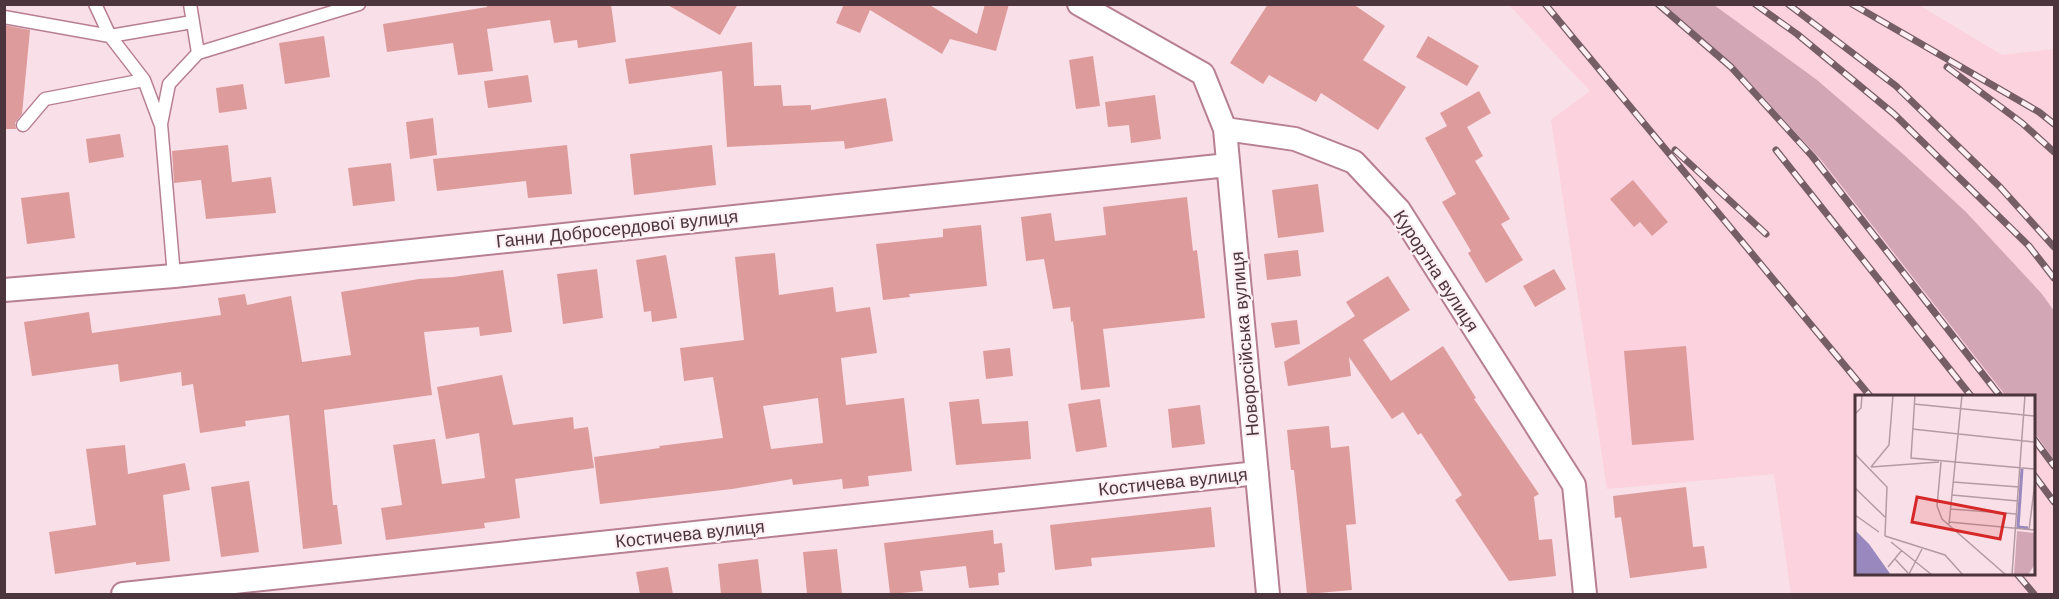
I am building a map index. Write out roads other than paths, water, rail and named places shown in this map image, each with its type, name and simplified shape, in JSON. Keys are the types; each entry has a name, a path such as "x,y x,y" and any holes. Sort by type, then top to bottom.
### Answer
{"street":[{"path":"1079,4 1203,74 1225,129"},
{"name":"Новоросійська вулиця","path":"1225,129 1268,594"},
{"name":"Курортна вулиця","path":"1225,129 1295,139 1354,162 1399,210 1574,485 1584,594"},
{"name":"Ганни Добросердової вулиця","path":"4,290 174,276 1228,165"},
{"name":"Костичева вулиця","path":"123,594 1257,473"}],"lane":[{"path":"95,4 110,36 144,80 161,124"},
{"path":"190,4 198,53"},
{"path":"174,276 161,124 169,84 198,53 359,4"},
{"path":"4,17 110,36 192,22"},
{"path":"23,125 45,99 144,80"}],"railway":[{"path":"1545,4 1869,395"},
{"path":"1658,4 1731,67 1812,156 1999,395"},
{"path":"1755,4 1797,34 1894,114 2029,246 2054,278"},
{"path":"1788,4 1896,86 2000,187 2054,247"},
{"path":"1852,4 2039,112 2054,124"},
{"path":"1947,67 2022,123 2054,152"},
{"path":"1675,150 1766,234"},
{"path":"1776,150 1970,395"},
{"path":"2035,440 2054,466"},
{"path":"2035,476 2054,502"},
{"path":"2018,575 2034,594"}]}
